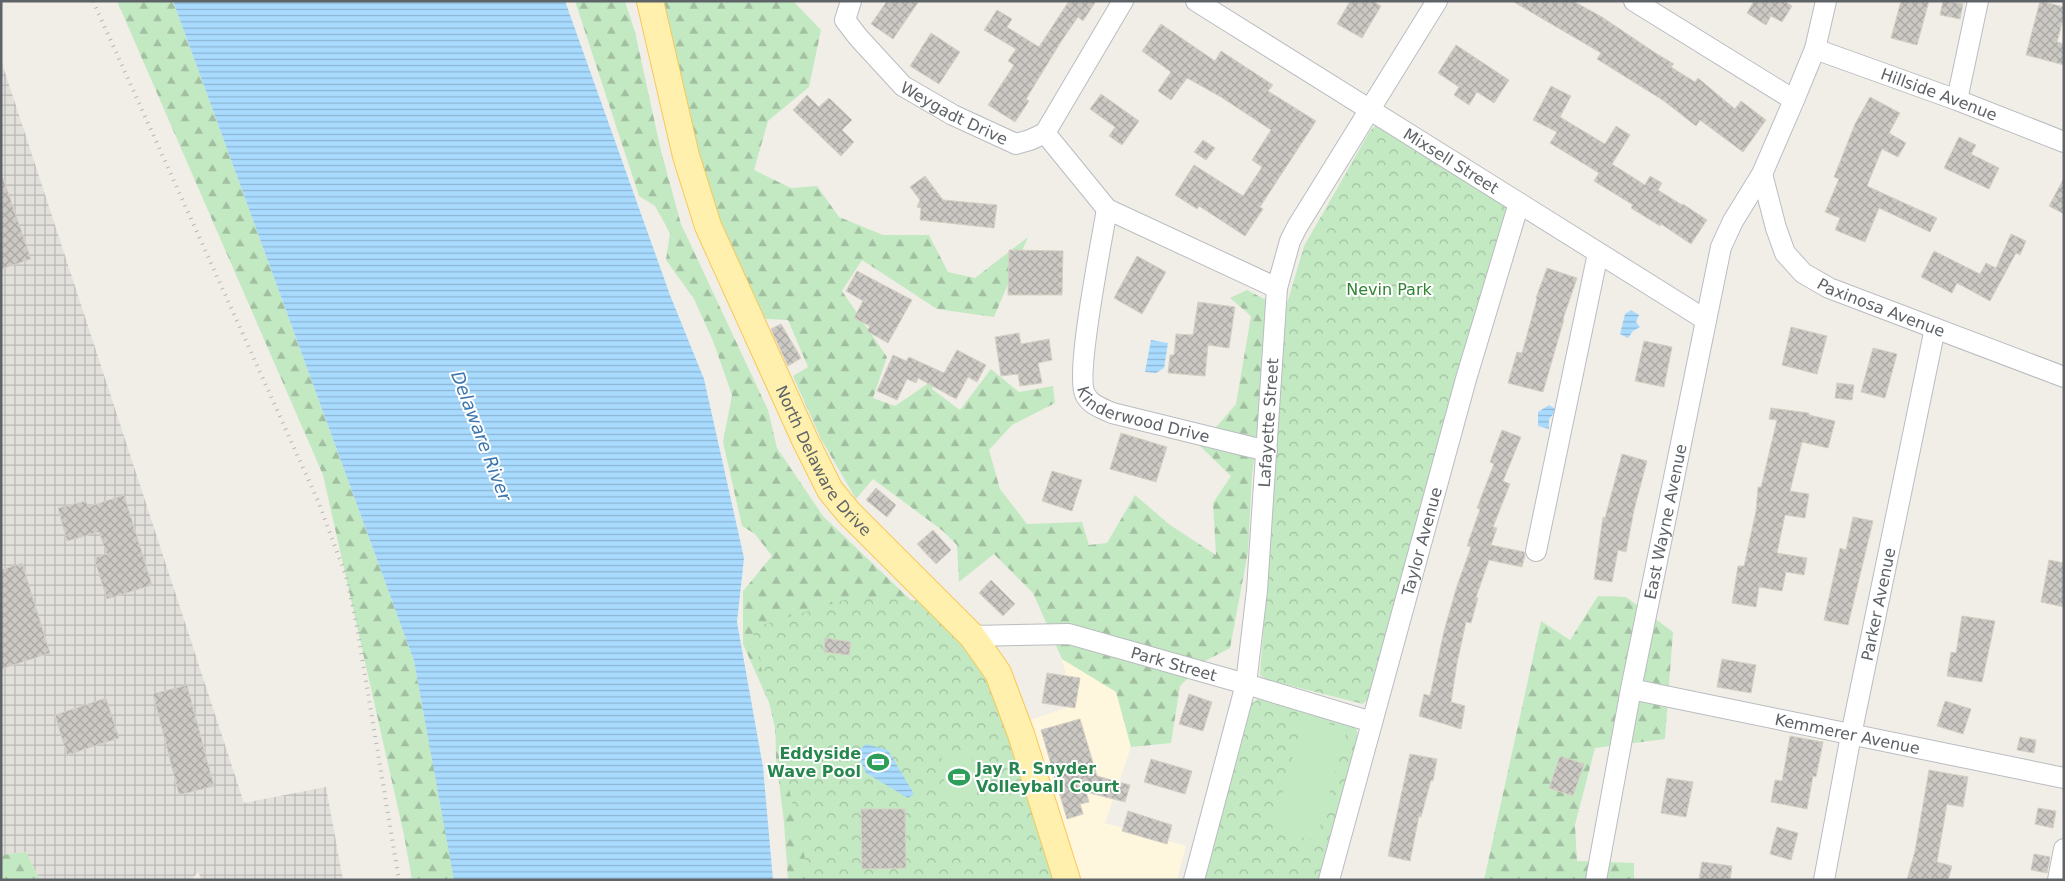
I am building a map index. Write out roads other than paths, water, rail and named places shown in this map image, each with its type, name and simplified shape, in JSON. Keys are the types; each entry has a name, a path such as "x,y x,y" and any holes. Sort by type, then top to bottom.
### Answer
{"main road":[{"name":"North Delaware Drive","path":"650,1 686,156 708,226 822,474 830,490 849,513 972,636 998,673 1021,734 1067,880"}],"street":[{"path":"1123,1 1045,133 1107,209 1277,288"},
{"name":"Mixsell Street","path":"1196,1 1706,320"},
{"name":"Lafayette Street","path":"1194,880 1246,684 1257,590 1277,288 1290,240 1437,1"},
{"path":"1634,1 1794,100"},
{"name":"East Wayne Avenue","path":"1596,880 1631,689 1721,247 1733,221 1762,174 1794,100 1815,49 1826,1"},
{"path":"1957,100 1978,1"},
{"name":"Weygadt Drive","path":"848,10 892,76 903,86 953,115 1016,144 1045,133"},
{"name":"Hillside Avenue","path":"1815,49 1957,100 2064,142"},
{"name":"Paxinosa Avenue","path":"1762,174 1776,228 1785,253 1803,273 1829,288 2064,377"},
{"name":"Taylor Avenue","path":"1329,880 1466,379 1519,203"},
{"name":"Kinderwood Drive","path":"1107,209 1086,342 1082,380 1085,394 1093,404 1112,413 1267,451"},
{"path":"1536,551 1598,253"},
{"name":"Parker Avenue","path":"1824,880 1851,735 1935,328"},
{"name":"Park Street","path":"972,636 1068,634 1372,722"},
{"name":"Kemmerer Avenue","path":"1631,689 2064,778"},
{"path":"2058,880 2064,849"}],"water":[{"name":"Delaware River","path":"173,1 565,1 670,295 704,379 744,558 737,622 763,767 773,880 454,880 414,661"},
{"path":"1631,310 1639,315 1636,322 1640,327 1633,331 1628,338 1620,334 1625,314"},
{"path":"1151,340 1168,343 1164,368 1156,373 1145,372"},
{"path":"1549,405 1557,410 1549,419 1549,429 1538,426 1538,412"},
{"name":"Eddyside Wave Pool","path":"866,744 888,750 914,794 908,798 866,773 857,752"}],"railway":[{"path":"93,1 318,501 346,576 357,627 399,880"}],"place":[{"name":"Eddyside Wave Pool","path":"878,762"},
{"name":"Jay R. Snyder Volleyball Court","path":"959,777"}],"park label":[{"name":"Nevin Park","path":"1389,289"}]}
